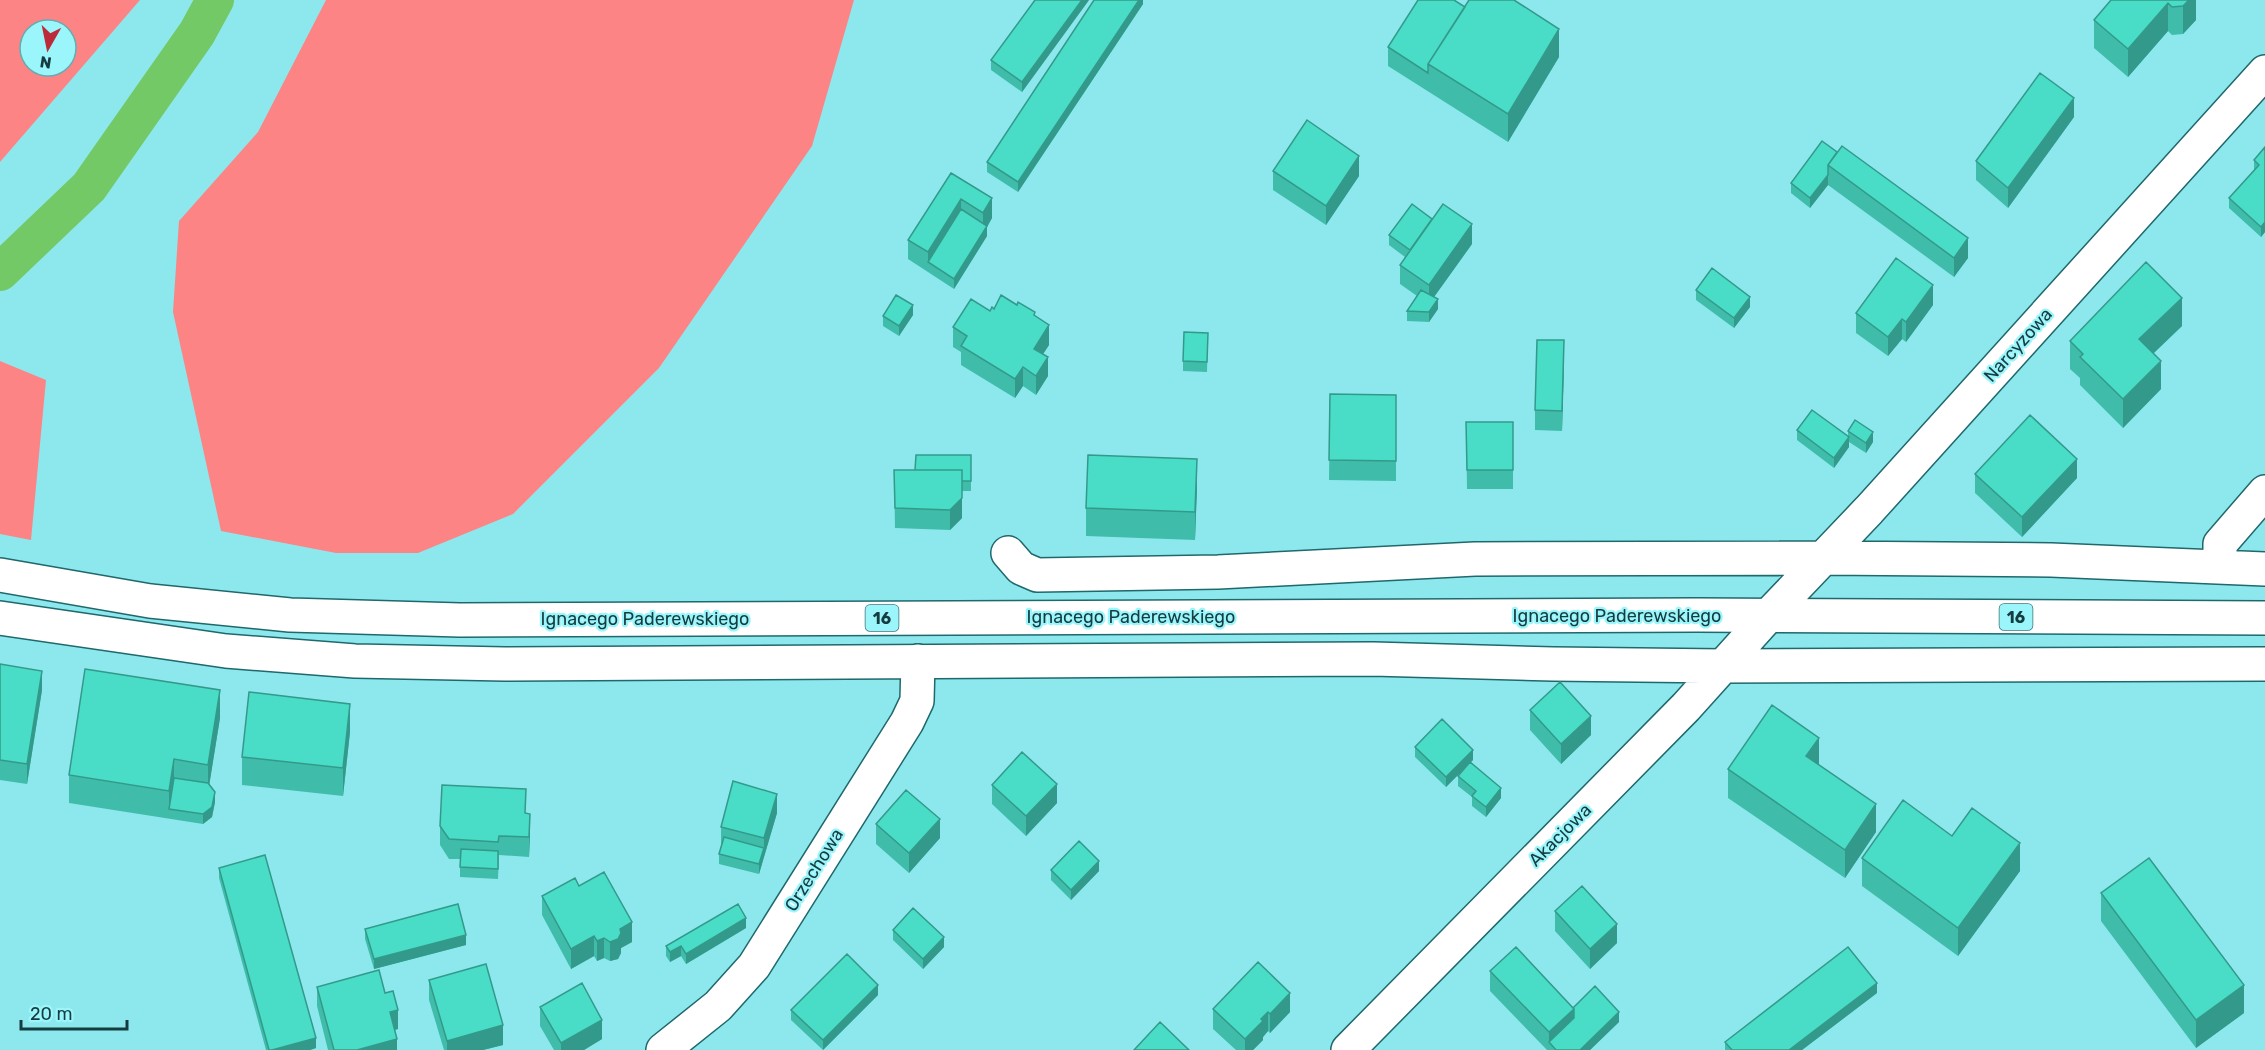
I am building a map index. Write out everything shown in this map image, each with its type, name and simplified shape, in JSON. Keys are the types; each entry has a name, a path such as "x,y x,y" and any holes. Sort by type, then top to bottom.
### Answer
{"main road":[{"name":"Narcyzowa","path":"1768,616 1824,558 2265,72"},
{"path":"2220,567 2220,544 2265,492"},
{"path":"1008,553 1021,568 1037,575 1218,572 1475,559 2051,560 2265,569"},
{"name":"Ignacego Paderewskiego","path":"0,575 150,601 290,615 460,620 1768,616 2265,618"},
{"name":"Akacjowa","path":"1348,1050 1686,707 1768,616"},
{"path":"0,618 226,651 356,662 506,664 1373,659 1723,666 2265,664"},
{"name":"Orzechowa","path":"663,1050 718,1006 754,966 907,723 917,701 918,661"}],"shaded area":[{"path":"0,0 140,0 78,72 78,18 18,18 18,78 73,78 0,162"},
{"path":"326,0 854,0 812,146 659,368 513,514 418,553 336,553 221,531 173,312 179,221 258,132"},
{"path":"0,361 46,380 31,540 0,534"}],"building":[{"path":"1035,0 1082,0 1022,82 991,60"},
{"path":"1094,0 1139,0 1018,182 987,162"},
{"path":"1418,0 1454,0 1465,7 1428,64 1428,73 1388,47"},
{"path":"1469,0 1514,0 1559,29 1508,114 1428,64"},
{"path":"2111,0 2189,0 2183,6 2172,7 2168,3 2128,49 2094,20"},
{"path":"2040,73 2074,98 2008,188 1976,161"},
{"path":"1307,120 1359,156 1326,206 1273,171"},
{"path":"1822,141 1837,152 1828,165 1828,175 1810,198 1791,183"},
{"path":"1842,146 1968,238 1954,258 1828,165"},
{"path":"2265,147 2265,222 2261,227 2229,198 2259,165 2254,160"},
{"path":"951,173 992,198 983,213 961,199 928,252 908,240"},
{"path":"1412,204 1432,219 1410,250 1389,235"},
{"path":"1443,204 1472,224 1429,285 1400,265"},
{"path":"961,209 987,226 954,279 928,262"},
{"path":"1896,258 1933,285 1906,322 1902,319 1888,337 1856,313"},
{"path":"2146,262 2182,298 2139,339 2161,361 2123,399 2080,357 2083,354 2070,341"},
{"path":"1712,268 1750,297 1734,318 1696,290"},
{"path":"1421,290 1438,299 1429,312 1407,311"},
{"path":"896,295 913,305 899,326 883,316"},
{"path":"1001,295 1035,312 1034,315 1049,325 1034,349 1048,357 1036,376 1023,367 1015,379 961,346 967,336 953,327 971,299 990,311 992,307 994,309"},
{"path":"1184,332 1208,333 1207,362 1183,361"},
{"path":"1537,340 1564,340 1562,411 1535,410"},
{"path":"1330,394 1396,395 1396,461 1329,460"},
{"path":"1812,410 1849,437 1834,458 1797,430"},
{"path":"2030,415 2077,459 2022,517 1975,474"},
{"path":"1855,420 1873,432 1866,443 1848,431"},
{"path":"1466,422 1513,422 1513,470 1467,470"},
{"path":"916,455 971,455 971,481 962,481 962,470 915,470"},
{"path":"1088,455 1197,459 1195,512 1086,508"},
{"path":"894,470 962,470 962,498 950,510 895,508"},
{"path":"0,664 42,671 27,764 0,760"},
{"path":"85,669 220,690 208,765 174,759 169,791 69,775"},
{"path":"1560,682 1591,716 1561,744 1530,710"},
{"path":"249,692 350,704 343,768 242,757"},
{"path":"1772,705 1819,738 1806,756 1876,804 1845,850 1728,769"},
{"path":"1442,719 1473,750 1446,777 1415,747"},
{"path":"1022,752 1057,784 1026,816 992,785"},
{"path":"1470,762 1501,788 1486,807 1472,796 1476,791 1458,776"},
{"path":"174,778 208,783 215,792 212,807 203,814 169,809"},
{"path":"733,781 777,794 764,838 721,827"},
{"path":"442,785 526,789 525,813 530,814 529,837 499,836 498,842 449,839 440,826"},
{"path":"906,790 940,819 909,853 876,824"},
{"path":"1903,800 1952,836 1972,808 2020,843 1958,928 1862,858"},
{"path":"724,837 764,848 759,864 719,854"},
{"path":"1079,841 1099,861 1071,890 1051,870"},
{"path":"461,849 498,851 498,869 460,867"},
{"path":"265,855 316,1038 272,1050 269,1050 219,868"},
{"path":"2149,858 2244,985 2196,1020 2101,893"},
{"path":"604,872 632,922 620,929 618,939 610,942 604,938 597,941 594,936 571,949 542,896 575,878 579,886"},
{"path":"1582,886 1617,924 1590,949 1555,911"},
{"path":"458,904 466,935 374,959 365,929"},
{"path":"738,904 746,918 686,954 681,946 670,952 666,946"},
{"path":"913,908 944,937 923,959 893,930"},
{"path":"1516,947 1574,1009 1549,1032 1490,971"},
{"path":"1848,947 1877,983 1789,1050 1732,1050 1725,1042"},
{"path":"847,954 878,985 823,1040 791,1010"},
{"path":"1258,962 1290,993 1270,1014 1268,1012 1261,1019 1263,1021 1245,1039 1213,1009"},
{"path":"486,964 503,1025 447,1041 429,980"},
{"path":"379,970 385,993 393,991 398,1010 390,1012 397,1039 357,1050 334,1050 317,987"},
{"path":"582,983 602,1020 561,1043 540,1007"},
{"path":"1595,986 1619,1012 1580,1050 1556,1050 1549,1042 1574,1018 1573,1008"},
{"path":"1160,1022 1189,1050 1134,1050"}],"waterway":[{"path":"0,272 89,187 197,33 215,0"}]}
